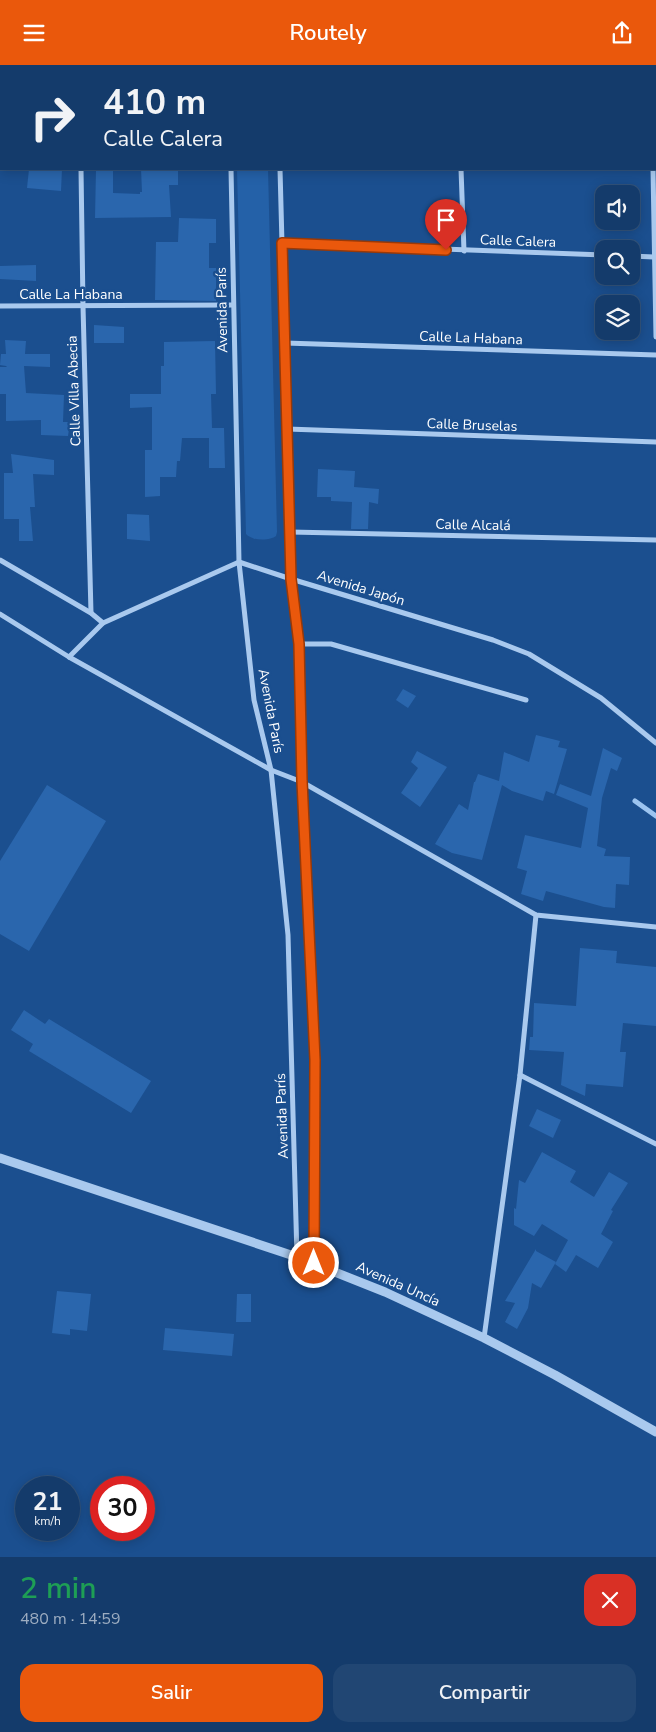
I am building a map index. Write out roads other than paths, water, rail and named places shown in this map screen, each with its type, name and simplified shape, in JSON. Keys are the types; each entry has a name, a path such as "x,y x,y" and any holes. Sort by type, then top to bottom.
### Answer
{"street":[{"name":"Calle Villa Abecia","path":"81,170 91,613"},
{"name":"Avenida París","path":"231,170 239,562 254,700 271,771 288,935 297,1257"},
{"name":"Avenida París","path":"280,170 291,579 299,644 302,781 315,1060 314,1263"},
{"path":"461,170 464,251"},
{"path":"653,170 656,337"},
{"name":"Calle Calera","path":"282,243 595,255"},
{"path":"640,256 654,257"},
{"name":"Calle La Habana","path":"0,306 233,305"},
{"name":"Calle La Habana","path":"285,343 656,355"},
{"name":"Calle Bruselas","path":"287,429 656,442"},
{"name":"Calle Alcalá","path":"290,532 656,540"},
{"path":"0,560 91,613 103,623"},
{"path":"69,657 103,623 239,562"},
{"name":"Avenida Japón","path":"239,562 493,640 529,654 601,698 656,743"},
{"path":"0,614 69,657 271,771 302,781 536,915 656,927"},
{"path":"299,644 331,644 526,700"},
{"path":"484,1338 520,1075 536,915"},
{"path":"520,1075 656,1144"},
{"name":"Avenida Uncía","path":"0,1159 297,1257 385,1292 484,1338 555,1375 656,1432"}],"waterway":[{"path":"635,801 656,816"}]}
